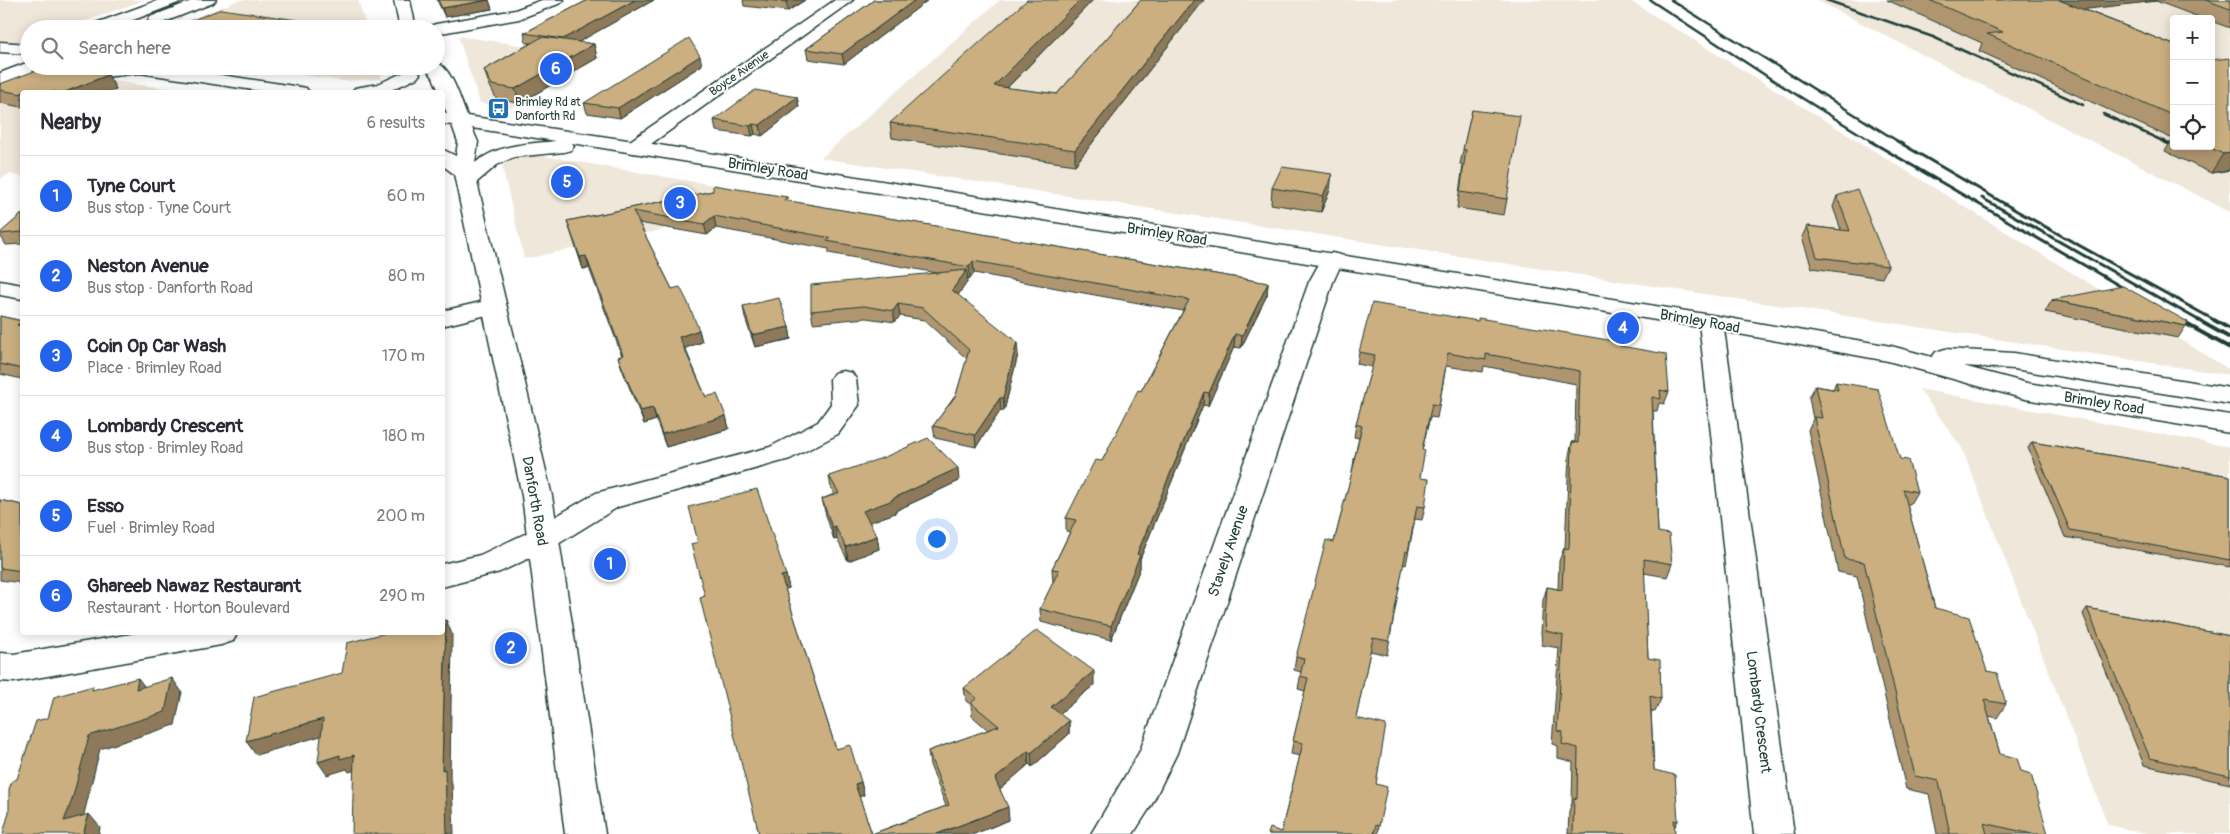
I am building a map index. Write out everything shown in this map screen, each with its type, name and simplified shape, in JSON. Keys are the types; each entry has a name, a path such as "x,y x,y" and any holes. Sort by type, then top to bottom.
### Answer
{"main road":[{"path":"119,20 173,0"},
{"path":"157,20 208,0"},
{"path":"402,0 406,20"},
{"path":"445,27 519,14 556,0"},
{"name":"Boyce Avenue","path":"623,145 845,0"},
{"path":"0,47 20,50"},
{"path":"0,64 20,55"},
{"path":"0,64 20,65"},
{"path":"0,79 20,71"},
{"path":"191,75 287,90"},
{"path":"372,90 383,88 404,75"},
{"path":"413,75 417,90"},
{"name":"Danforth Road","path":"440,75 444,90"},
{"name":"Danforth Road","path":"445,95 450,119 468,142 465,176 537,496 585,834"},
{"name":"Brimley Road","path":"450,119 623,145 1711,322 1892,354 2025,391 2230,424"},
{"path":"445,158 465,176 490,160 510,152 534,148 623,145"},
{"name":"Stavely Avenue","path":"1110,834 1137,794 1158,753 1321,282 1332,260"},
{"path":"0,288 20,292"},
{"path":"445,319 494,306"},
{"name":"Lombardy Crescent","path":"1711,322 1774,834"},
{"name":"Brimley Road","path":"1892,354 2014,361 2230,396"},
{"path":"445,575 489,564 542,539 607,500 780,453 828,428 845,405 843,378"},
{"path":"5,674 206,635"}],"shaded area":[{"path":"0,0 144,0 89,20 20,20 20,43 0,41"},
{"path":"239,0 358,0 364,20 189,20"},
{"path":"1000,0 1629,0 2230,370 2230,375 821,158"},
{"path":"1816,0 2230,0 2230,212"},
{"path":"458,36 602,57 511,108 480,103"},
{"path":"59,75 70,75 179,90 20,90 20,176 10,174 0,179 0,89"},
{"path":"303,75 381,75 382,79 343,81"},
{"path":"530,155 719,186 662,230 524,259 502,166 510,161"},
{"path":"1919,389 2230,447 2230,834 2150,834 2108,825 1962,448"}],"building":[{"path":"438,0 489,0 442,8"},
{"path":"588,0 635,0 563,39 524,33"},
{"path":"767,0 790,0 786,2"},
{"path":"874,0 915,0 842,54 806,49"},
{"path":"1027,0 1080,0 994,86 1057,94 1141,0 1194,0 1075,150 890,123"},
{"path":"1929,0 2059,0 2170,43 2170,114 1987,34 2003,32"},
{"path":"2206,0 2230,0 2230,9"},
{"path":"221,9 297,20 193,20"},
{"path":"542,37 594,44 515,89 492,85 484,70"},
{"path":"689,38 700,56 618,108 584,103"},
{"path":"2230,58 2230,153 2223,154 2215,150 2215,60"},
{"path":"24,75 108,75 70,90 20,90 20,94 0,90 0,84"},
{"path":"755,90 797,97 760,125 753,124 750,126 714,120"},
{"path":"1472,110 1520,116 1507,199 1460,192 1466,150 1463,149"},
{"path":"1282,167 1332,174 1323,196 1272,188"},
{"path":"713,185 787,197 784,200 1268,283 1242,336 1235,334 1209,393 1204,392 1137,554 1140,555 1111,626 1040,609 1059,570 1052,569 1076,520 1066,518 1095,460 1102,461 1138,390 1141,391 1189,300 973,261 969,267 827,241 831,238 714,216 704,224 633,211 672,289 680,287 688,303 699,330 679,337 706,397 717,394 726,416 662,434 653,408 640,411 618,357 623,355 586,256 580,257 567,221 713,191"},
{"path":"1857,189 1888,266 1817,257 1807,226 1850,231 1837,196"},
{"path":"20,216 20,232 0,233"},
{"path":"967,270 952,290 1017,342 1003,398 1000,398 975,435 933,426 956,395 969,350 923,308 898,304 893,311 864,306 811,311 811,285"},
{"path":"2123,286 2188,322 2186,326 2052,300"},
{"path":"779,298 789,327 752,335 743,306"},
{"path":"1372,303 1478,321 1478,318 1620,342 1620,346 1666,354 1669,392 1660,390 1661,399 1652,397 1658,532 1669,534 1672,564 1644,559 1648,658 1660,660 1661,699 1650,696 1654,770 1675,775 1678,821 1674,820 1675,834 1573,834 1574,798 1577,799 1578,748 1562,744 1563,732 1557,731 1563,635 1546,631 1545,620 1547,587 1562,590 1564,548 1569,549 1572,442 1578,443 1580,371 1486,354 1486,360 1448,353 1439,405 1432,404 1422,450 1425,450 1420,478 1429,479 1425,507 1417,506 1408,552 1406,551 1389,641 1373,638 1356,718 1386,725 1376,784 1387,787 1379,826 1376,825 1374,834 1268,834 1270,828 1281,832 1303,743 1293,741 1308,678 1300,676 1304,659 1296,657 1326,540 1334,542 1355,460 1362,426 1356,424 1375,355 1359,352"},
{"path":"0,316 20,321 17,325 20,326 20,369 0,364"},
{"path":"1836,382 1878,389 1900,459 1908,460 1917,492 1903,489 1935,608 1969,617 1987,671 1997,673 2006,704 1984,700 2000,754 2017,758 2021,771 2031,774 2048,834 2032,834 1984,823 1987,834 1950,834 1939,781 1915,776 1864,562 1845,559 1814,417 1822,418 1815,386 1838,390"},
{"path":"928,438 958,468 893,500 863,511 877,536 846,547 835,526 832,527 822,499 839,493 829,476 885,457"},
{"path":"2032,442 2230,476 2230,560 2070,530"},
{"path":"757,489 786,575 781,576 836,749 850,745 861,782 855,784 872,834 759,834 700,598 705,596 691,544 698,542 689,507"},
{"path":"0,500 20,505 20,571 0,568"},
{"path":"2087,608 2230,636 2230,776 2150,758"},
{"path":"446,620 442,770 445,769 447,834 352,834 354,755 340,759 340,755 318,762 323,719 246,741 254,697 342,673 347,643 378,635 445,635"},
{"path":"1037,630 1094,671 1051,707 1069,721 1031,753 1028,751 995,779 1008,807 937,834 872,834 949,805 928,751 999,726 971,703 977,698 964,688"},
{"path":"138,678 136,689 172,678 165,712 89,736 72,800 64,821 89,814 83,834 3,834 9,812 9,789 12,781 17,779 36,721 48,718 54,697 93,686 92,690"}],"railway":[{"path":"1650,0 1768,77 1873,142"},
{"path":"1671,0 1899,142"},
{"path":"1826,0 1933,37 2083,105"},
{"path":"2103,114 2165,142"},
{"path":"1870,141 2132,293"},
{"path":"1897,141 2017,211 2216,321"},
{"path":"2162,141 2170,145"},
{"path":"1982,198 2200,321"},
{"path":"2175,318 2179,320"},
{"path":"2179,320 2230,348"},
{"path":"2198,320 2230,338"},
{"path":"2214,320 2230,329"}],"place":[{"name":"Ghareeb Nawaz Restaurant","path":"556,69"},
{"name":"Brimley Rd at Danforth Rd","path":"499,109"},
{"name":"Esso","path":"567,182"},
{"name":"Coin Op Car Wash","path":"680,203"},
{"name":"Lombardy Crescent","path":"1623,328"},
{"name":"Tyne Court","path":"610,564"},
{"name":"Neston Avenue","path":"511,648"}]}
